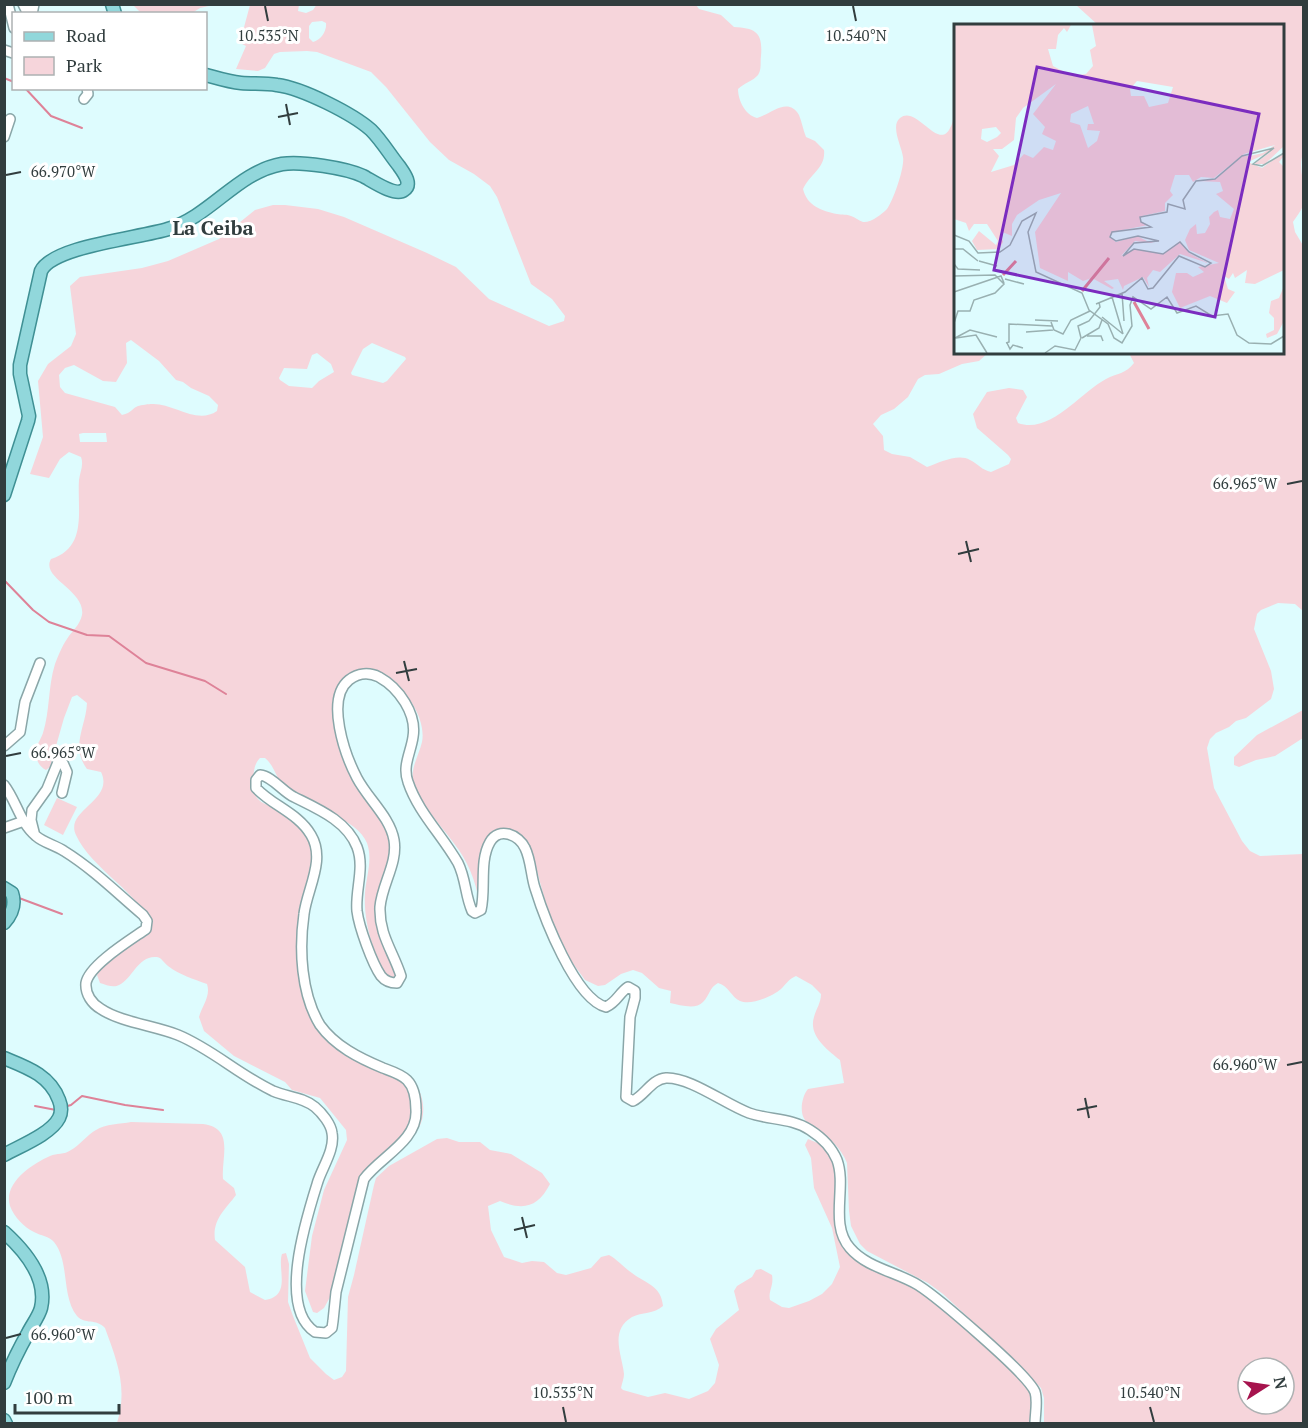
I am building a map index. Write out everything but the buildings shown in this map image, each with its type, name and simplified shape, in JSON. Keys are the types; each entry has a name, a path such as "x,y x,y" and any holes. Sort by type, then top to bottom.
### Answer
{"main road":[{"path":"4,495 28,421 20,365 41,271 48,261 71,251 178,226 204,212 245,180 282,164 306,164 354,172 391,191 406,189 406,176 378,137 340,110 278,85 234,82 207,75"},
{"path":"4,888 12,893 14,903 10,916 4,923"},
{"path":"4,1058 44,1078 54,1089 61,1112 50,1129 4,1155"},
{"path":"4,1232 28,1257 38,1280 42,1301 39,1313 11,1364 4,1383"}],"street":[{"path":"8,4 12,20"},
{"path":"84,99 88,94 87,90"},
{"path":"4,137 10,119"},
{"path":"4,746 20,732 25,702 40,663"},
{"path":"4,785 15,800 24,821 36,836 64,851 94,873 147,921 146,929 97,966 87,979 86,990 94,1004 114,1015 166,1031 196,1044 240,1073 274,1091 305,1100 322,1114 330,1126 332,1144 319,1180 303,1240 297,1274 296,1295 302,1318 315,1332 326,1333 332,1328 336,1292 364,1179 372,1168 409,1135 416,1123 416,1110 414,1095 408,1081 400,1075 362,1059 343,1047 331,1038 320,1024 307,992 302,942 304,913 314,876 316,857 313,839 310,832 293,815 265,797 256,788 256,780 260,775 265,776 288,794 330,816 348,832 359,854 357,909 361,926 381,976 391,983 397,983 401,976 385,941 380,906 393,862 392,832 357,778 345,749 338,719 339,700 345,683 355,675 367,674 387,682 402,698 408,709 414,730 407,760 407,781 418,804 457,862 465,880 472,911 475,913 481,910 485,858 489,843 500,834 509,833 516,836 525,848 535,888 554,940 585,991 594,1001 606,1007 616,1002 622,991 628,987 635,991 630,1017 626,1097 633,1101 642,1097 654,1082 663,1078 678,1078 746,1112 795,1122 810,1130 827,1144 840,1169 841,1228 850,1248 860,1256 917,1284 931,1294 1030,1383 1036,1398 1035,1424"},
{"path":"36,836 31,820 32,810 47,789 58,762 63,763 68,772 62,793"},
{"path":"4,828 24,821"}],"green space":[{"path":"317,4 696,5 699,9 721,15 734,27 756,33 761,42 760,70 756,77 738,89 743,106 749,114 757,118 779,108 790,107 795,110 799,115 806,137 815,141 824,150 823,162 803,189 808,200 821,209 849,215 863,222 873,220 885,211 895,192 903,162 896,131 900,118 906,115 913,117 940,135 945,134 950,128 954,116 954,354 987,354 979,361 962,364 939,374 925,375 918,379 908,397 894,409 881,415 873,424 883,436 884,450 892,454 910,457 927,467 948,459 965,458 991,472 1009,464 1011,459 977,428 973,414 987,392 1009,388 1023,390 1027,397 1016,418 1018,423 1030,425 1053,418 1096,385 1128,369 1134,363 1130,354 1284,354 1284,24 1097,24 1076,5 1303,5 1304,151 1301,164 1304,198 1303,205 1293,222 1295,232 1304,247 1303,611 1295,604 1278,603 1257,614 1254,629 1271,671 1274,689 1271,699 1246,718 1216,733 1210,739 1207,748 1214,788 1242,841 1250,851 1260,856 1303,854 1303,1423 1044,1423 1044,1398 1041,1388 999,1346 943,1294 928,1283 867,1251 860,1244 851,1226 847,1163 834,1144 807,1123 802,1113 803,1100 808,1089 844,1083 840,1060 820,1042 814,1030 814,1017 821,994 812,985 796,976 773,995 762,1000 745,1002 737,999 718,983 700,1004 688,1006 670,1003 671,991 659,988 642,973 633,970 621,974 605,985 598,986 585,980 566,954 551,922 530,846 520,837 507,832 492,842 478,896 467,864 416,790 413,771 423,734 415,709 405,694 392,683 361,674 342,686 340,742 396,837 379,903 402,975 403,982 400,987 395,987 382,967 368,930 365,893 369,849 362,834 343,820 284,788 265,758 260,758 257,763 253,780 253,789 259,800 289,815 316,842 303,933 307,991 327,1040 344,1055 413,1082 420,1092 423,1104 423,1118 418,1129 371,1169 335,1288 324,1308 317,1313 313,1312 305,1291 312,1236 324,1190 347,1140 346,1130 320,1098 292,1090 285,1082 234,1056 204,1031 199,1017 207,997 207,984 177,972 157,957 150,957 140,963 124,982 117,986 100,983 97,975 105,964 152,928 138,903 93,859 76,835 74,826 77,819 101,791 103,782 101,772 87,769 82,761 79,744 87,703 77,695 72,697 64,718 50,767 44,769 36,758 36,749 45,725 55,664 63,645 78,625 82,615 77,598 57,578 49,566 51,559 71,546 76,537 81,457 69,452 60,459 49,478 30,474 43,437 38,381 48,364 71,346 76,334 70,286 80,277 142,268 168,261 219,239 255,210 273,205 285,205 318,209 344,217 456,267 489,299 549,326 564,321 565,316 552,299 531,284 497,197 490,186 449,160 430,142 386,87 371,72 317,52 307,51 274,54 265,68 258,71 236,69 246,46 238,42 250,5 299,5 298,11 306,13 313,10","holes":["312,22 326,23 323,35 313,42 309,38 309,26","131,340 159,361 176,380 209,396 218,405 217,411 201,416 151,404 138,406 122,415 115,407 65,393 60,387 59,375 65,368 74,365 103,381 116,382 127,363 126,343","372,343 406,359 383,383 351,373 363,349","317,353 331,364 334,372 312,388 289,386 280,380 284,368 307,369 312,355","106,433 107,442 80,442 79,434"]},
{"path":"133,5 213,5 194,12 140,12"},
{"path":"1303,710 1303,738 1275,756 1239,767 1234,765 1234,757 1257,735"},
{"path":"57,798 77,807 63,835 44,825"},
{"path":"131,1122 203,1124 219,1131 224,1145 223,1179 234,1188 236,1195 218,1220 215,1240 245,1267 250,1292 265,1300 273,1297 281,1288 281,1260 282,1254 286,1253 289,1264 288,1302 293,1316 310,1358 334,1380 342,1377 346,1371 348,1297 376,1178 389,1166 437,1139 447,1138 459,1142 480,1142 490,1150 511,1154 542,1173 550,1184 540,1198 530,1205 516,1206 500,1201 488,1206 491,1230 504,1257 522,1263 544,1262 557,1273 566,1275 591,1268 601,1257 609,1255 656,1289 663,1306 632,1317 621,1329 619,1343 624,1374 621,1388 648,1397 665,1393 689,1399 708,1391 715,1383 719,1365 710,1339 716,1329 739,1310 734,1291 737,1286 752,1277 756,1270 761,1269 772,1275 770,1300 789,1308 822,1294 832,1284 840,1267 832,1228 814,1188 811,1158 805,1145 808,1139 820,1144 835,1159 842,1222 849,1249 924,1291 1022,1379 1033,1392 1038,1423 117,1423 121,1398 120,1375 105,1328 98,1323 80,1319 77,1316 69,1299 59,1250 52,1240 30,1230 20,1221 10,1206 9,1198 15,1182 35,1164 50,1156 68,1152 100,1128"}],"waterway":[{"path":"4,78 12,81"},
{"path":"27,90 51,116 82,128"},
{"path":"4,580 33,610 49,622 87,635 109,636 146,663 205,681 226,694"},
{"path":"19,898 62,914"},
{"path":"64,1107 71,1105 82,1096 163,1110"},
{"path":"35,1106 56,1110"}],"district":[{"name":"La Ceiba","path":"213,227"}]}
